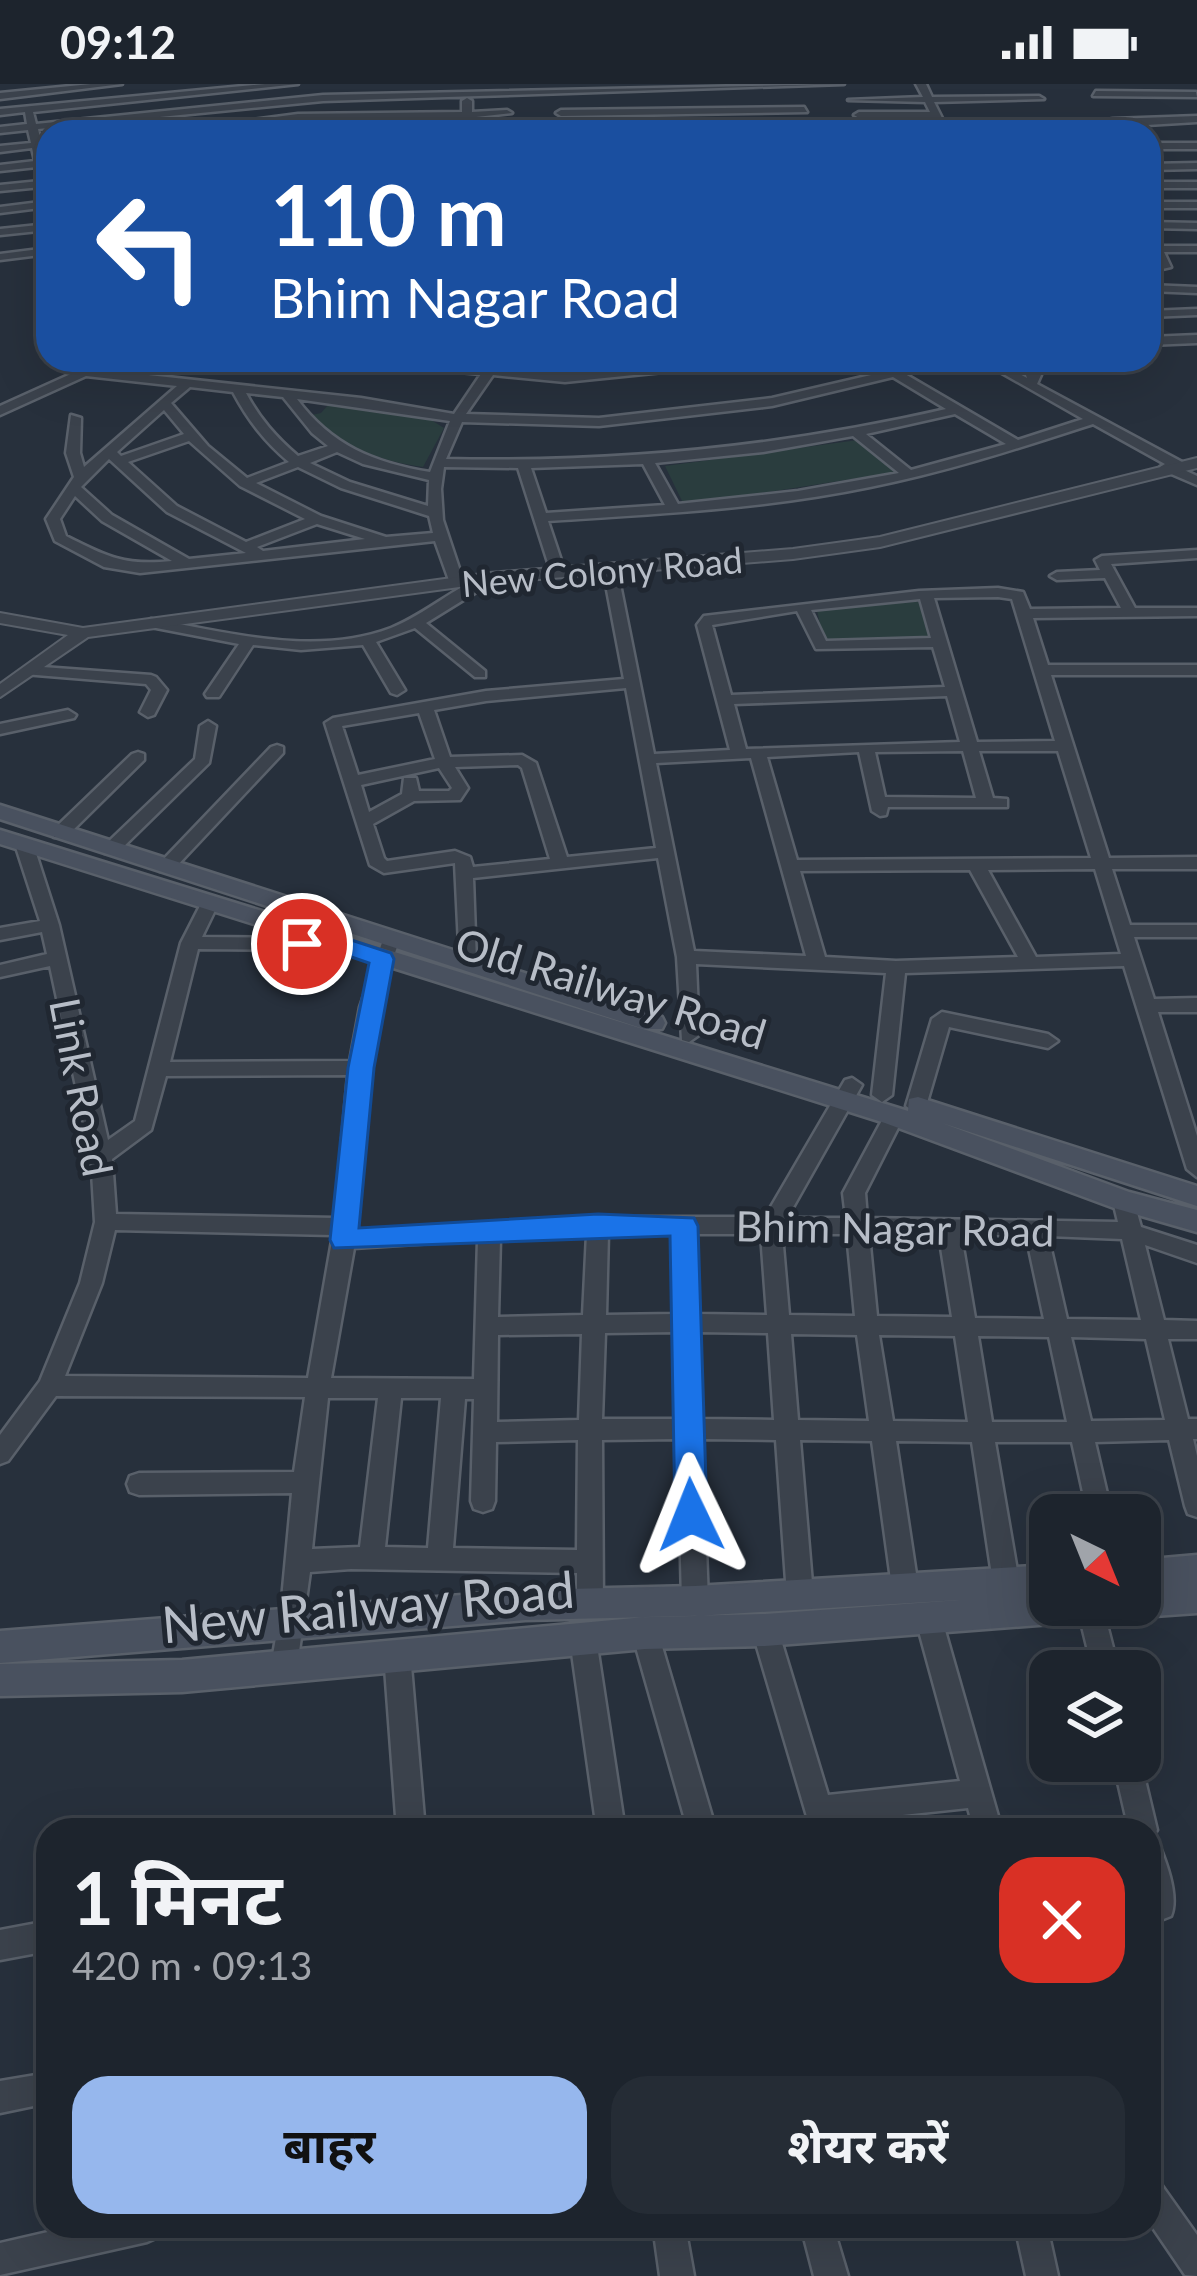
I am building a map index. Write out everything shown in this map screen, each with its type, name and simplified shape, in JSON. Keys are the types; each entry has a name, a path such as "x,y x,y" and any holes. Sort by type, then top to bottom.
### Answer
{"main road":[{"name":"Old Railway Road","path":"0,812 387,949 1197,1196"},
{"name":"Old Railway Road","path":"12,840 339,944 467,962 848,1093"},
{"name":"Old Railway Road","path":"897,1105 1124,1201 1197,1221"},
{"path":"1161,1573 1197,1570"},
{"name":"New Railway Road","path":"0,1680 182,1676 397,1654 695,1601 1029,1581"},
{"path":"1161,1601 1197,1598"},
{"name":"New Railway Road","path":"0,1647 525,1605 645,1634 1029,1611"}],"street":[{"path":"0,96 24,89 122,84 136,117"},
{"path":"0,112 292,84"},
{"path":"295,120 345,84"},
{"path":"105,120 323,98 506,95 561,88 844,84 860,120"},
{"path":"921,84 936,120"},
{"path":"1032,84 1054,120"},
{"path":"1093,89 1197,96 1193,84"},
{"path":"560,120 561,88"},
{"path":"24,89 36,134"},
{"path":"1093,89 1112,120"},
{"path":"561,112 704,111 723,105 764,115 807,115 797,94"},
{"path":"467,95 467,120"},
{"path":"506,95 507,120"},
{"path":"408,115 410,96"},
{"path":"614,98 617,120"},
{"path":"685,98 688,111"},
{"path":"756,98 764,115"},
{"path":"962,99 971,119"},
{"path":"999,99 1011,120"},
{"path":"853,100 1039,99"},
{"path":"704,111 708,120"},
{"path":"482,120 507,113"},
{"path":"278,120 408,115 441,120"},
{"path":"859,115 933,115"},
{"path":"895,115 898,120"},
{"path":"1161,120 1197,119"},
{"path":"0,130 36,127"},
{"path":"1161,132 1197,129"},
{"path":"0,149 36,146"},
{"path":"1161,146 1197,146"},
{"path":"0,168 36,165"},
{"path":"1161,167 1197,166"},
{"path":"1161,185 1197,185"},
{"path":"0,188 36,187"},
{"path":"1161,191 1173,205"},
{"path":"1161,205 1197,205"},
{"path":"0,210 36,206"},
{"path":"1161,225 1197,226"},
{"path":"0,232 36,228"},
{"path":"1161,246 1197,249"},
{"path":"0,256 36,252"},
{"path":"1161,288 1197,290"},
{"path":"1161,314 1197,312"},
{"path":"1161,340 1197,339"},
{"path":"0,411 76,372"},
{"path":"123,372 456,418 599,422 772,402 913,372"},
{"path":"470,372 582,377 629,372"},
{"path":"893,372 1017,445"},
{"path":"1008,372 1197,481"},
{"path":"1030,384 1033,372"},
{"path":"457,583 435,513 436,470 456,418 487,374"},
{"path":"187,383 114,457 77,481 53,519 60,538 78,551 124,567 190,566 443,536"},
{"path":"237,388 250,421 299,464 435,513"},
{"path":"286,393 310,428 336,448 362,461 436,470 649,464 858,434 957,410"},
{"path":"167,406 191,436 245,483 316,519 385,542"},
{"path":"75,418 77,481 106,518 190,566"},
{"path":"540,517 674,509 838,489 909,475 1092,420"},
{"path":"858,434 909,475"},
{"path":"114,457 191,436"},
{"path":"245,483 336,448"},
{"path":"114,457 172,509 267,557"},
{"name":"New Colony Road","path":"0,618 83,633 489,578 794,554 880,542 1197,463"},
{"path":"649,464 674,509"},
{"path":"524,467 558,572"},
{"path":"243,548 316,519"},
{"path":"1130,612 1108,574 1105,558 1197,554"},
{"path":"610,569 686,957 689,1035"},
{"path":"1057,576 1108,574"},
{"path":"151,622 299,646 367,640 416,622 489,578"},
{"path":"817,962 793,866 725,700 705,622 926,596 1006,591 1018,595 1132,960 1186,1090 1197,1168"},
{"path":"866,747 879,808 994,803 926,596"},
{"path":"803,608 821,646 939,642"},
{"path":"1023,614 1197,612"},
{"path":"416,622 480,674"},
{"path":"0,692 83,633"},
{"path":"213,694 250,639"},
{"path":"367,640 397,690"},
{"path":"1040,670 1197,670"},
{"path":"29,671 151,680 159,690 148,712"},
{"path":"467,962 464,861 454,856 380,865 333,723 487,696 631,683"},
{"path":"725,700 956,691"},
{"path":"366,820 411,796 441,798 459,793 425,706"},
{"path":"0,729 68,715"},
{"path":"111,849 203,760 208,726"},
{"path":"646,759 866,747 1067,746"},
{"path":"166,867 277,750"},
{"path":"60,833 138,757"},
{"path":"350,782 444,762 525,762 560,863"},
{"path":"406,770 411,796"},
{"name":"Link Road","path":"0,1454 50,1386 91,1282 106,1222 101,1156 50,925 12,840"},
{"path":"466,872 666,852"},
{"path":"793,866 1197,863"},
{"path":"976,866 1030,963"},
{"path":"101,1156 144,1125 190,943 209,904"},
{"path":"0,934 50,925"},
{"path":"1123,931 1197,931"},
{"path":"190,943 339,944"},
{"path":"284,1666 317,1384 345,1233 361,1068 387,949"},
{"path":"686,957 896,967 1132,960"},
{"path":"0,971 56,958"},
{"path":"896,967 897,1105"},
{"path":"1149,1006 1197,1005"},
{"path":"905,1587 867,1327 856,1184 942,1019 1048,1041"},
{"path":"158,1070 361,1068"},
{"path":"800,1595 771,1226 848,1093"},
{"path":"1124,1201 1128,1231 1187,1430 1197,1506"},
{"name":"Bhim Nagar Road","path":"106,1222 345,1233 489,1233 598,1225 1035,1228 1128,1231 1197,1254"},
{"path":"598,1225 586,1622 610,1818"},
{"path":"684,1226 695,1601"},
{"path":"949,1227 1006,1582"},
{"path":"1035,1228 1096,1494"},
{"path":"483,1501 489,1233"},
{"path":"487,1326 686,1323 1197,1330"},
{"path":"50,1386 317,1384 486,1389"},
{"path":"371,1558 392,1387"},
{"path":"440,1559 454,1388"},
{"path":"485,1432 590,1428 882,1434 1187,1430"},
{"path":"139,1484 304,1482"},
{"path":"296,1562 371,1558 588,1562"},
{"path":"928,1620 984,1818"},
{"path":"766,1630 821,1818"},
{"path":"645,1634 699,1818"},
{"path":"397,1654 410,1818"},
{"path":"1132,1782 1140,1818"},
{"path":"833,1818 977,1793"},
{"path":"0,1946 36,1938"},
{"path":"0,2098 36,2090"},
{"path":"1161,2211 1197,2263"},
{"path":"0,2259 94,2238"},
{"path":"671,2238 676,2276"},
{"path":"820,2238 831,2276"},
{"path":"1034,2238 1042,2276"}],"shaded area":[{"path":"328,405 423,415 444,428 423,467 407,464 347,444 307,416 321,413"},
{"path":"858,440 897,472 684,505 665,466"},
{"path":"924,601 934,638 824,644 817,610"}],"route":[{"path":"302,944 339,944 382,959 361,1068 344,1240 598,1225 684,1226 691,1515"}]}
